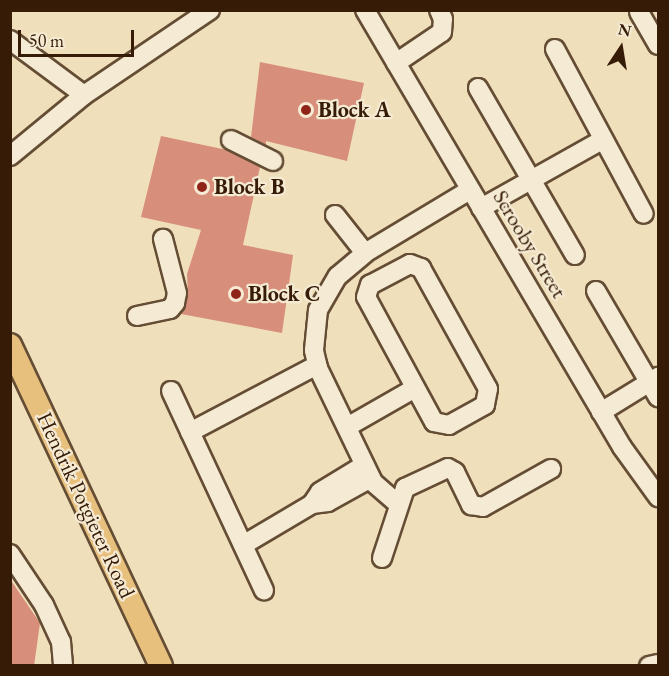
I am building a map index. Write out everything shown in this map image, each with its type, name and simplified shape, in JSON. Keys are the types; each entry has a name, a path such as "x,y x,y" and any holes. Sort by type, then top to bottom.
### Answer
{"main road":[{"name":"Hendrik Potgieter Road","path":"10,345 161,666"}],"street":[{"path":"10,156 84,95 210,10"},
{"name":"Scrooby Street","path":"365,10 601,412 658,497"},
{"path":"396,63 441,32 443,19 439,10"},
{"path":"639,12 658,45"},
{"path":"10,40 84,95"},
{"path":"555,49 602,140 644,214"},
{"path":"478,88 575,255"},
{"path":"231,140 273,161"},
{"path":"481,208 602,140"},
{"path":"398,504 382,493 368,472 316,359 318,310 325,293 365,253 470,190"},
{"path":"335,215 365,253"},
{"path":"137,316 170,309 175,303 177,293 163,239"},
{"path":"410,264 421,268 488,389 489,398 485,405 441,425 434,422 415,388 366,291 370,285 410,264"},
{"path":"596,291 656,385 601,412"},
{"path":"190,432 258,394 274,390 316,359"},
{"path":"346,428 415,388"},
{"path":"171,391 264,590"},
{"path":"382,558 405,488 444,468 455,472 468,500 477,508 551,469"},
{"path":"243,545 312,504 328,502 368,472"},
{"path":"10,554 44,605 61,642 63,666"},
{"path":"649,666 658,664"}],"building":[{"name":"Block A","path":"260,62 364,83 347,161 266,141 266,145 251,137"},
{"path":"161,136 227,150 260,167 243,245 293,255 282,333 181,314 188,295 187,274 201,230 141,217"},
{"path":"10,579 40,623 34,666 10,666"}],"place":[{"name":"Block A","path":"306,110"},
{"name":"Block B","path":"202,187"},
{"name":"Block C","path":"236,294"}]}
